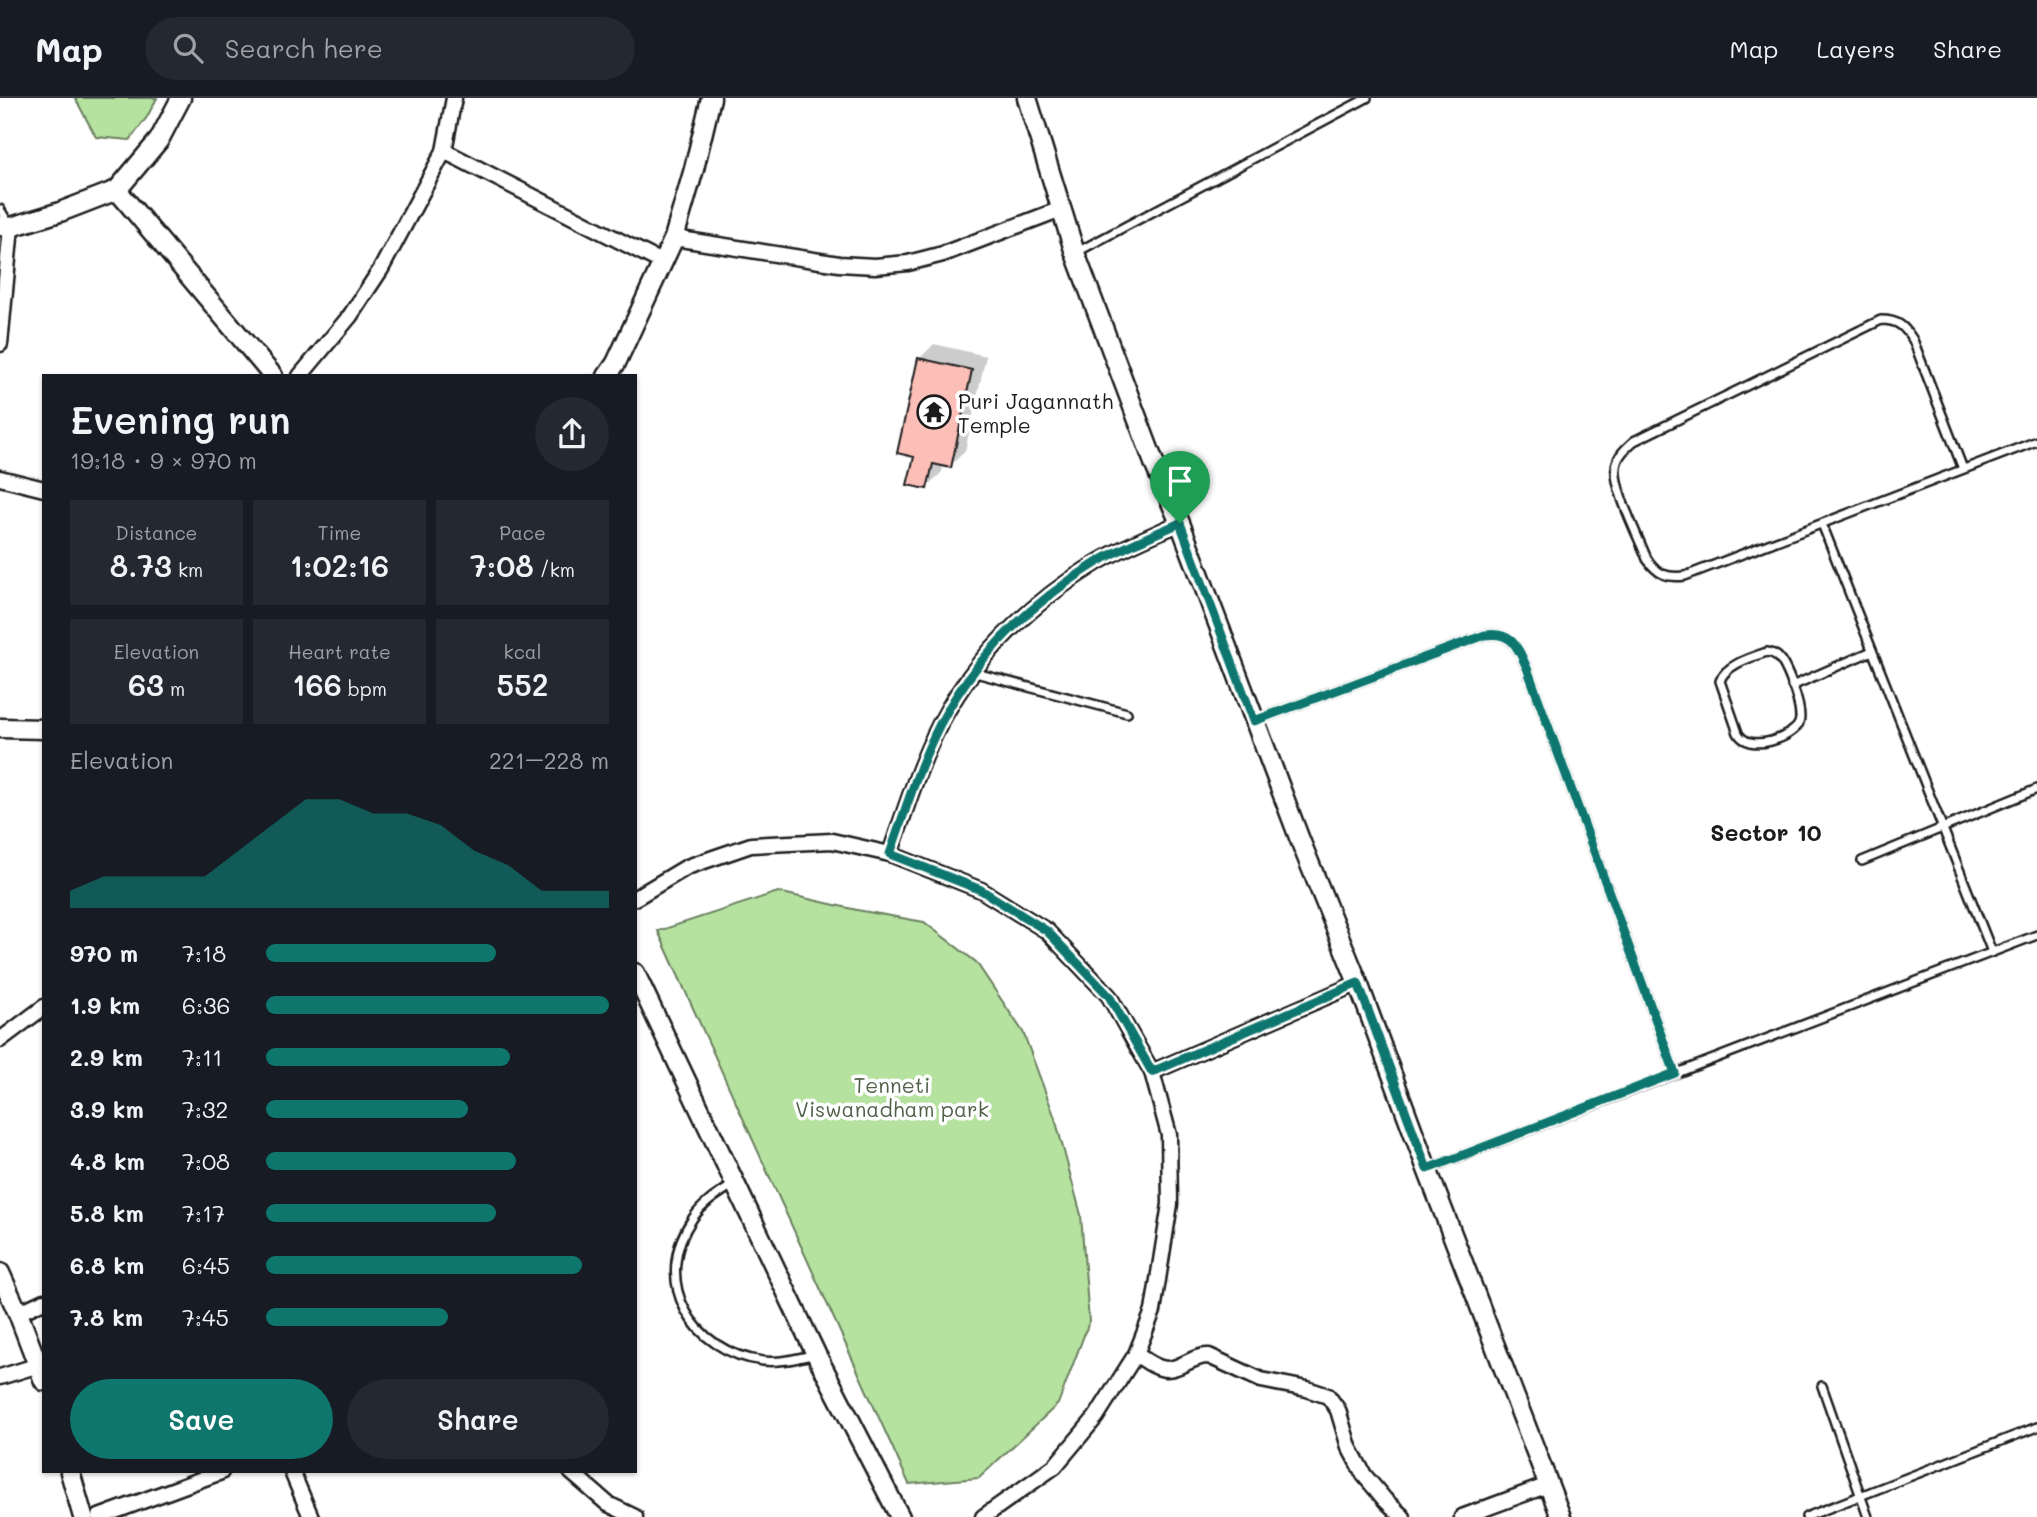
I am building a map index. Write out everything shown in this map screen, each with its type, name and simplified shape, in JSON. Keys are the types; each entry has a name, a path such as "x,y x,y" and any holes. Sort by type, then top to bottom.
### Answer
{"street":[{"path":"0,344 5,226 60,212 117,190 159,140 181,98"},
{"path":"302,374 350,316 381,269 444,151 454,98"},
{"path":"608,374 674,238 711,98"},
{"path":"1027,98 1075,253 1254,721 1358,983 1561,1517"},
{"path":"444,151 663,263"},
{"path":"117,190 271,374"},
{"path":"674,238 839,264 875,266 908,263 943,254 1061,209"},
{"path":"0,478 42,488"},
{"path":"890,854 915,782 939,725 971,672 1011,628 1054,591 1095,564 1180,523"},
{"path":"0,728 42,729"},
{"path":"637,897 687,867 751,845 832,841 890,854 981,890 1047,931 1109,996 1152,1072 1169,1135 1170,1204 1153,1311 1136,1354 1096,1417 1055,1466 983,1517"},
{"path":"637,977 816,1354 900,1517"},
{"path":"1152,1072 1358,983"},
{"path":"0,1040 42,1008"},
{"path":"0,1273 41,1373 0,1377"},
{"path":"18,1313 42,1302"},
{"path":"1136,1354 1157,1367 1167,1369 1201,1356 1209,1356 1261,1380 1328,1396 1338,1410 1349,1447 1364,1475 1403,1517"},
{"path":"70,1473 83,1517"},
{"path":"99,1517 218,1473"},
{"path":"292,1473 311,1517"},
{"path":"572,1473 608,1504 635,1517"},
{"path":"1462,1517 1548,1485"}],"lane":[{"path":"1075,253 1367,98"},
{"path":"0,209 5,226"},
{"path":"1963,468 1913,340 1905,327 1894,320 1881,320 1634,441 1623,451 1616,464 1616,480 1647,559 1655,571 1665,576 1685,576 2037,441"},
{"path":"1822,524 1992,952"},
{"path":"1254,721 1485,635 1503,635 1513,642 1527,668 1675,1073"},
{"path":"1793,686 1872,651"},
{"path":"1773,653 1780,659 1793,686 1801,714 1797,727 1792,732 1759,744 1751,744 1741,738 1721,687 1720,681 1725,671 1761,654 1773,653"},
{"path":"971,672 1127,713"},
{"path":"1862,861 2037,789"},
{"path":"1427,1169 2037,935"},
{"path":"734,1184 709,1200 693,1217 683,1236 676,1261 677,1285 684,1310 699,1331 720,1349 740,1357 765,1362 788,1361 816,1354"},
{"path":"1822,1386 1868,1517"},
{"path":"1806,1517 2037,1427"}],"green space":[{"path":"75,98 157,98 130,140 96,137"},
{"name":"Tenneti Viswanadham park","path":"778,892 924,922 976,962 1023,1032 1055,1118 1081,1215 1089,1322 1058,1404 979,1478 909,1484 658,931"}],"building":[{"name":"Puri Jagannath Temple","path":"918,358 972,370 951,468 933,464 927,489 907,485 914,457 897,453"}],"place":[{"name":"Puri Jagannath Temple","path":"934,412"}],"district":[{"name":"Sector 10","path":"1766,832"}],"route":[{"path":"1180,523 1254,721 1485,635 1496,633 1513,642 1527,668 1675,1073 1427,1169 1358,983 1152,1072 1109,996 1047,931 981,890 890,854 915,782 939,725 971,672 1011,628 1054,591 1095,564 1180,523"}]}
